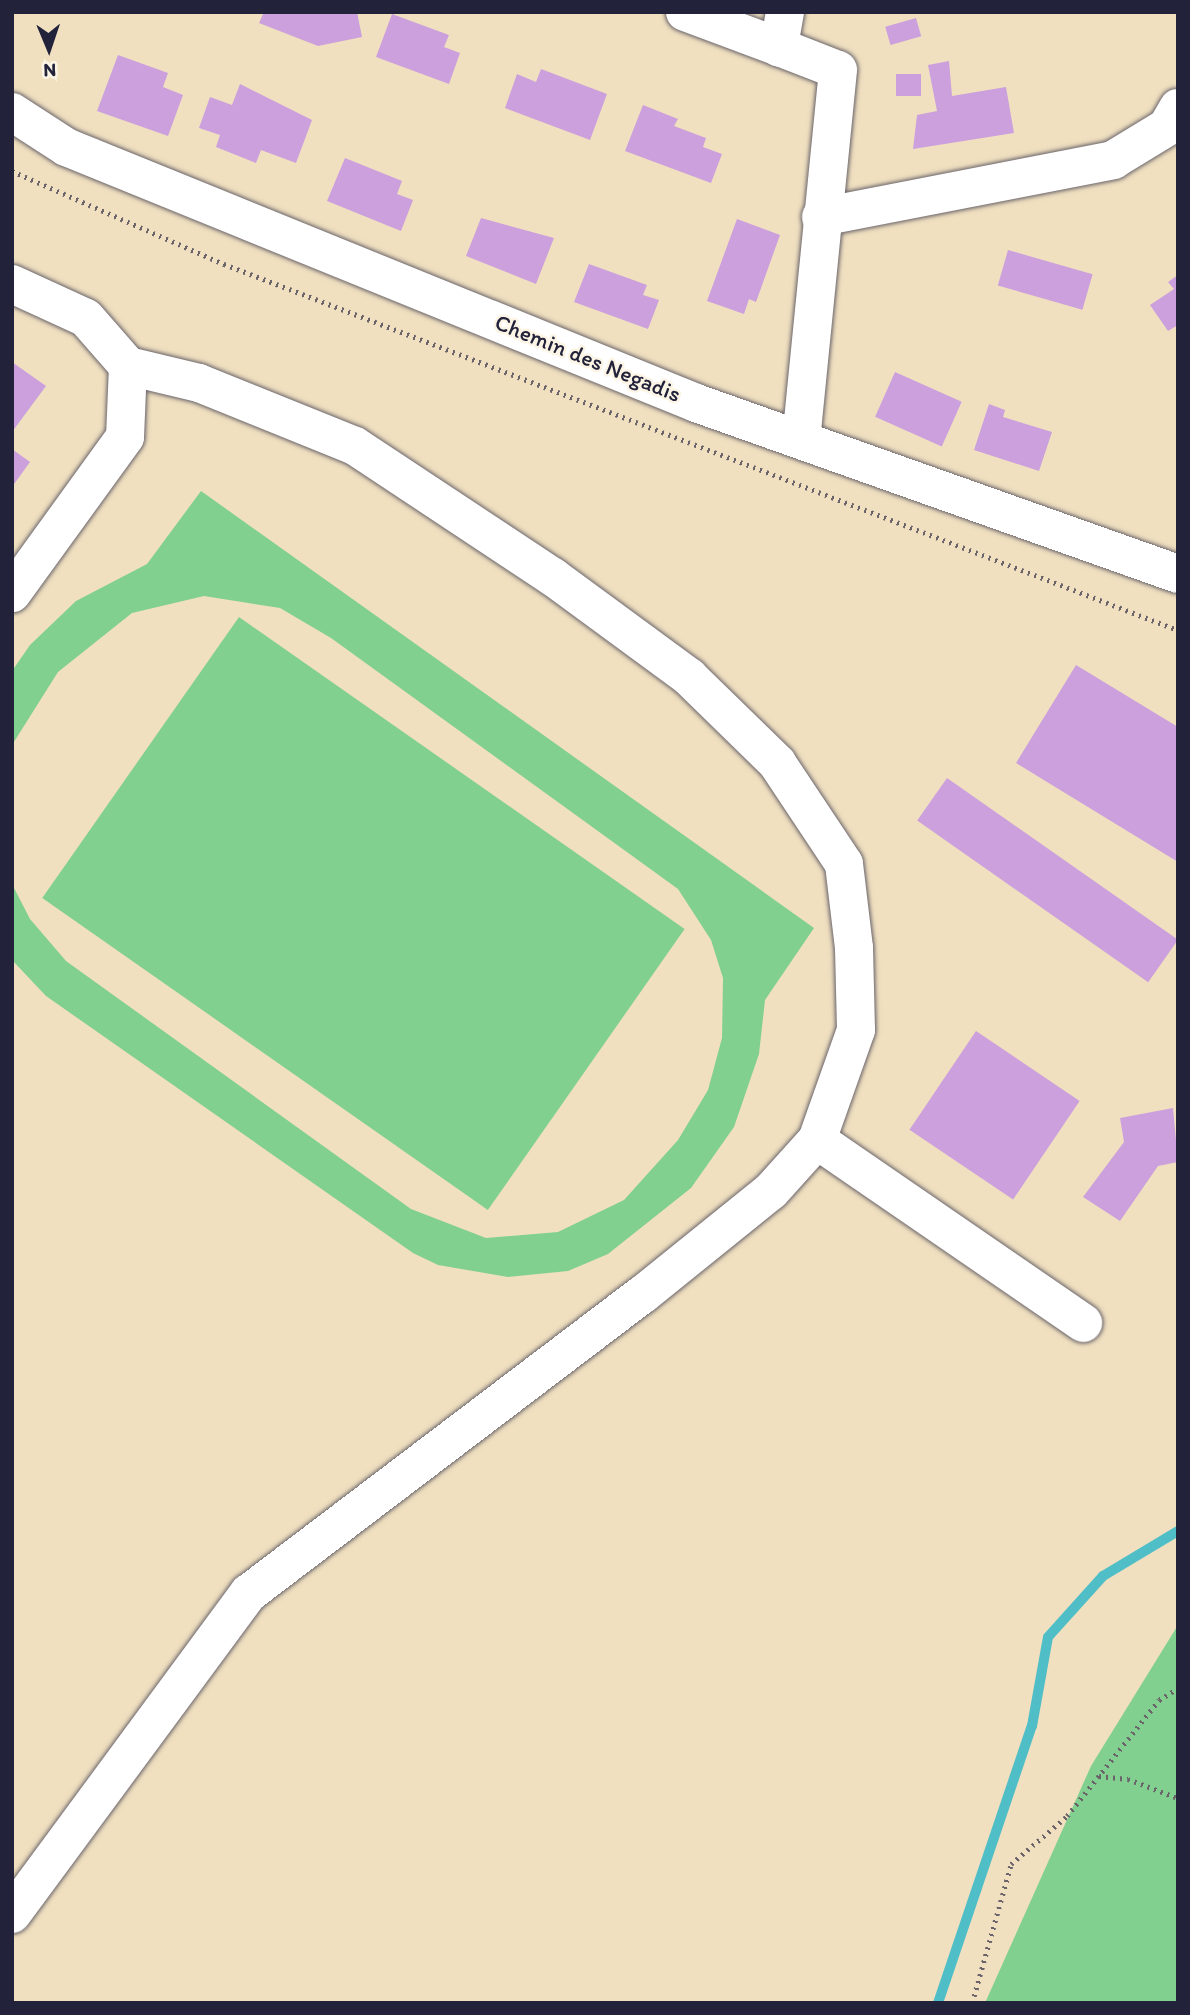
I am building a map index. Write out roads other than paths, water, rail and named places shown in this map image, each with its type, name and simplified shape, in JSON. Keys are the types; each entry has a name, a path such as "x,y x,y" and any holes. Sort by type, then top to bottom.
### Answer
{"street":[{"path":"685,12 782,30 838,70 821,217 801,439"},
{"path":"821,217 1113,160 1167,127 1178,108"},
{"name":"Chemin des Negadis","path":"12,112 66,147 696,403 1178,574"},
{"path":"12,284 86,318 128,366 199,383 355,446 553,577 689,677 777,763 844,864 854,948 856,1030 817,1140 771,1191 653,1287 249,1593 12,1913"},
{"path":"12,593 125,437 128,366"},
{"path":"817,1140 1083,1323"}],"waterway":[{"path":"938,2003 1032,1726 1048,1637 1103,1576 1178,1531"}]}
